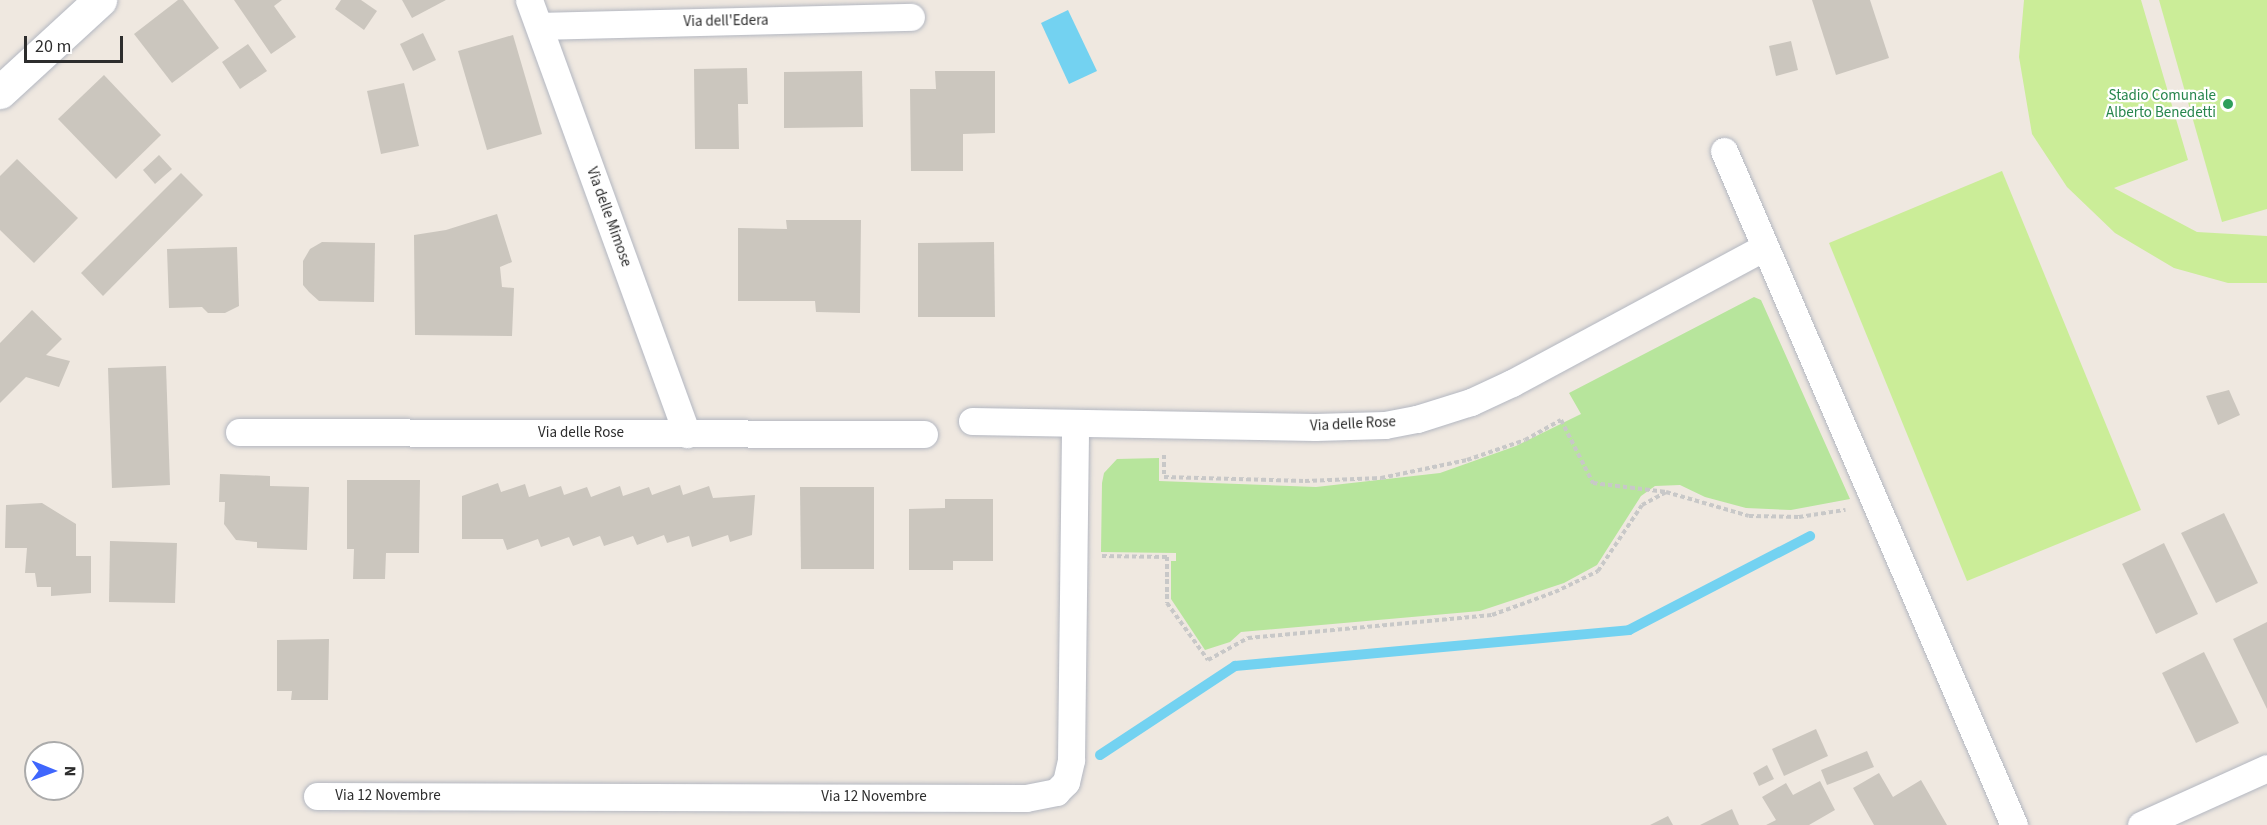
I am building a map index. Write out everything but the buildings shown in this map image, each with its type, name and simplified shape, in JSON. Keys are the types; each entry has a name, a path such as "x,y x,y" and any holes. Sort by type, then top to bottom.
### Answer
{"main road":[{"path":"0,92 100,0"}],"street":[{"name":"Via delle Mimose","path":"529,0 687,434"},
{"name":"Via dell'Edera","path":"540,26 911,17"},
{"path":"1724,151 2014,825"},
{"name":"Via delle Rose","path":"972,421 1349,427 1436,414 1512,383 1765,247"},
{"name":"Via 12 Novembre","path":"316,796 1026,798 1056,792 1066,782 1071,760 1075,423"},
{"name":"Via delle Rose","path":"239,432 924,434"},
{"path":"2141,825 2267,768"}],"path":[{"path":"1152,452 1164,452 1164,477 1305,482 1381,478 1467,460 1525,440 1561,420 1593,483 1666,492 1714,508 1765,517 1799,517 1876,506"},
{"path":"1097,545 1097,556 1167,557 1167,603 1208,660 1248,638 1492,615 1556,592 1598,571 1642,505 1666,492"}],"green space":[{"path":"2024,0 2141,0 2188,160 2114,188 2197,232 2267,236 2267,283 2228,283 2174,268 2115,233 2067,187 2032,134 2019,57"},
{"name":"Stadio Comunale Alberto Benedetti","path":"2159,0 2267,0 2267,209 2222,222"},
{"path":"2002,171 2141,510 1967,581 1829,243"},
{"path":"1754,297 1761,300 1850,499 1791,510 1746,508 1705,497 1680,485 1655,486 1641,496 1597,565 1564,583 1480,611 1241,632 1230,642 1205,650 1171,599 1171,561 1176,561 1176,553 1101,552 1102,483 1104,473 1117,459 1159,458 1159,481 1316,487 1440,473 1516,446 1581,414 1569,393"}],"water":[{"path":"1068,10 1097,71 1069,84 1041,23"}],"waterway":[{"path":"1100,755 1235,666 1629,630 1810,536"}],"place":[{"name":"Stadio Comunale Alberto Benedetti","path":"2228,104"}]}
